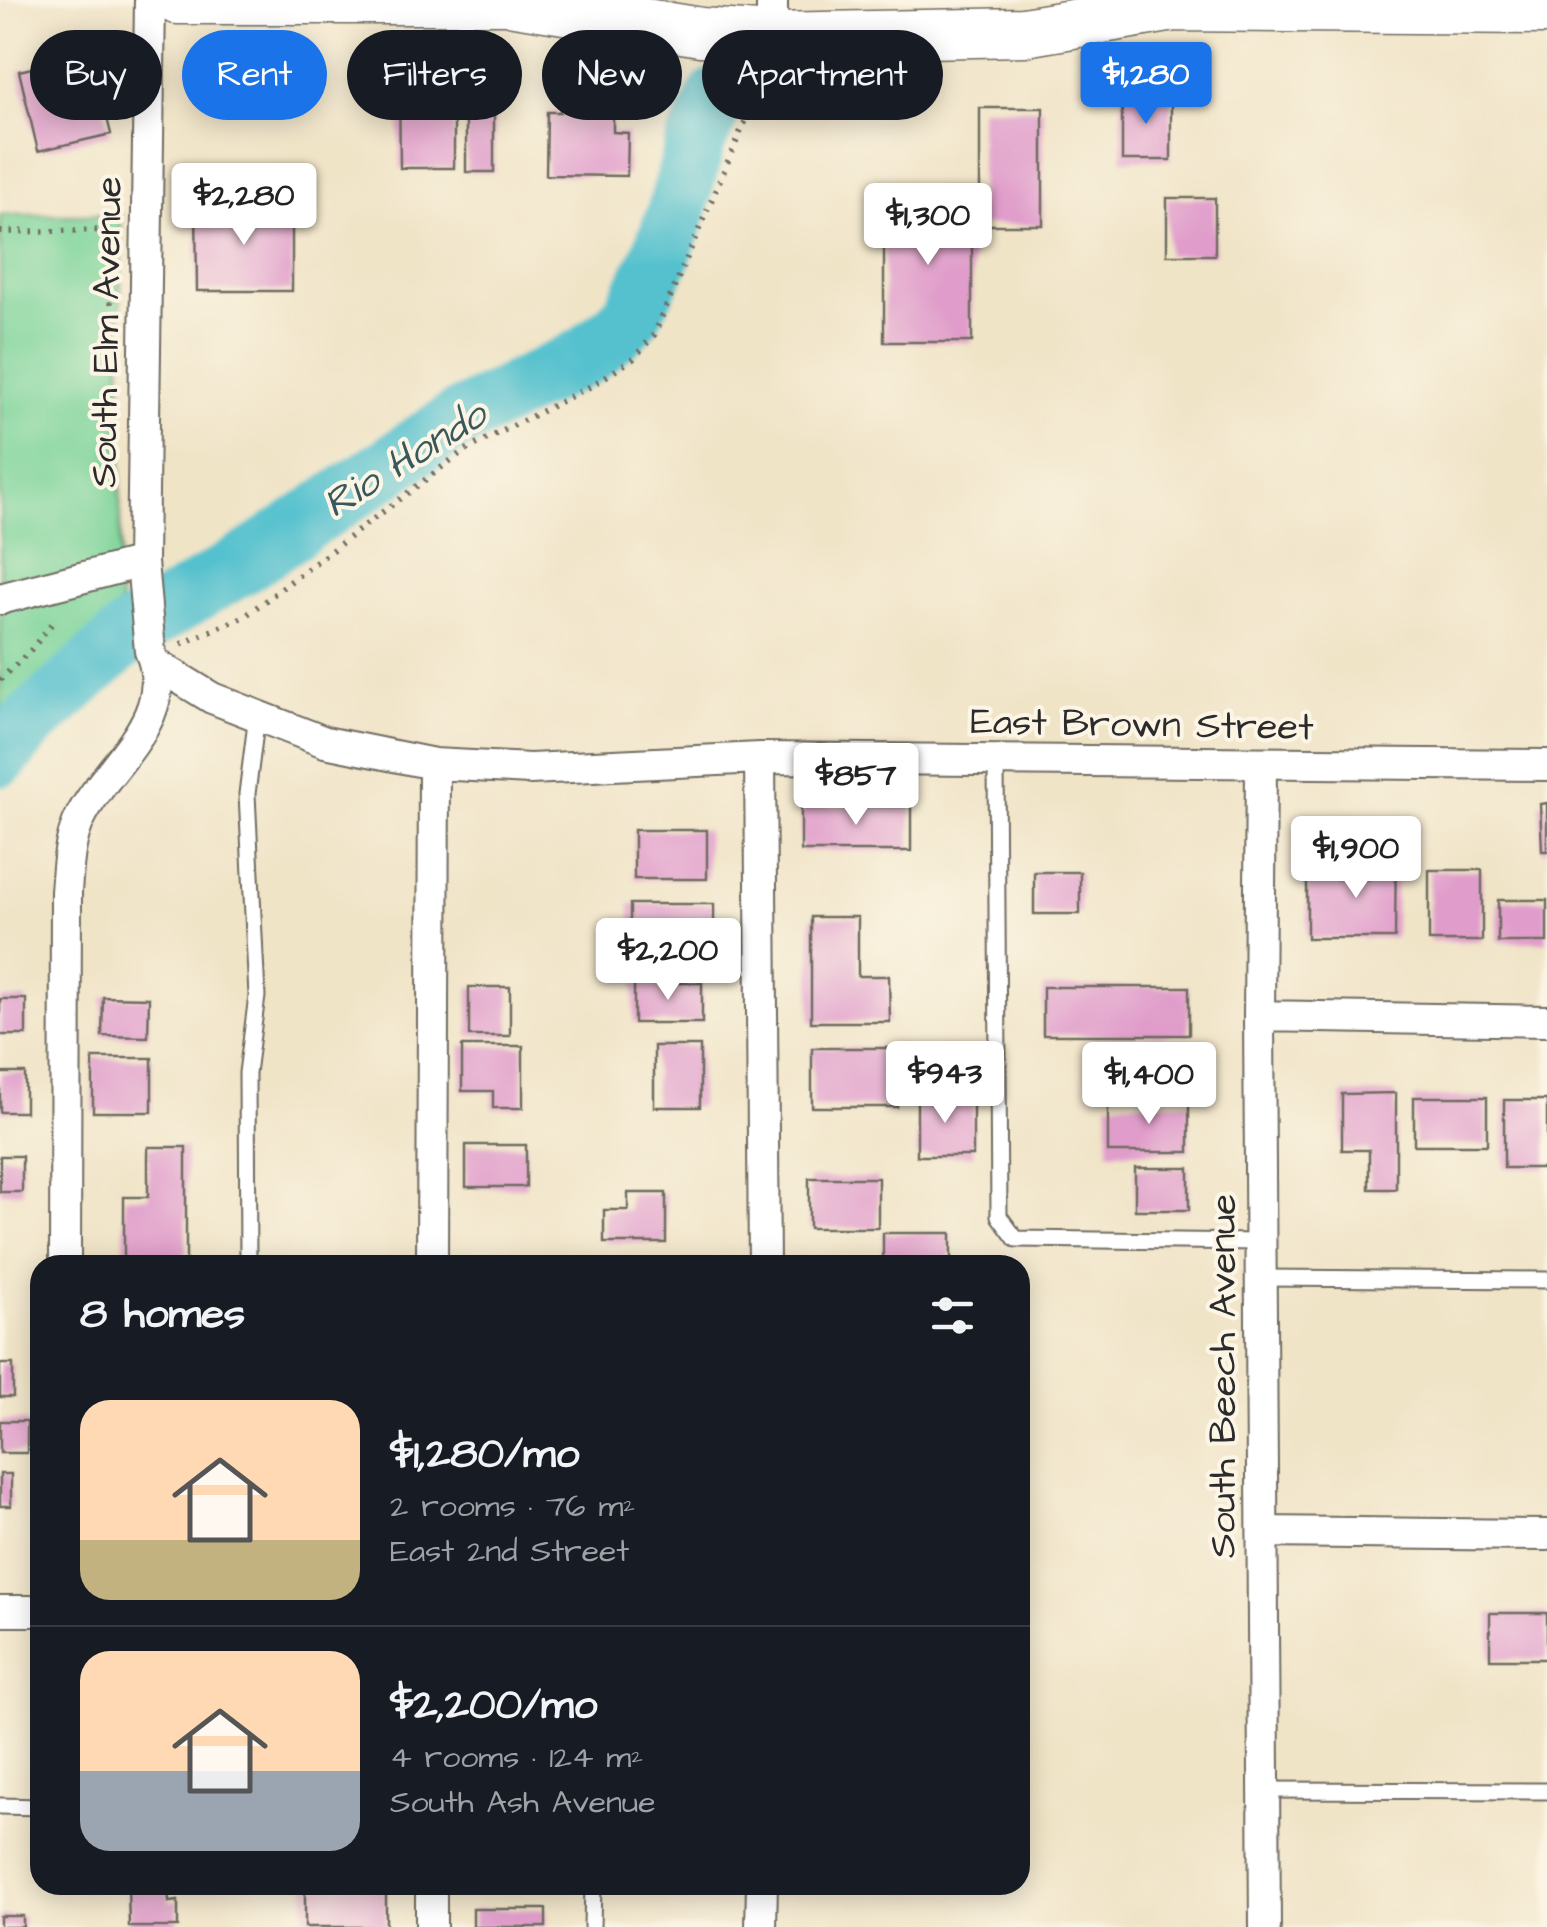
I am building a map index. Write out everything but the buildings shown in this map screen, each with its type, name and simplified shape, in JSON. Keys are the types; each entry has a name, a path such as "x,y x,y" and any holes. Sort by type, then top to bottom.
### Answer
{"main road":[{"path":"177,0 523,1 686,30 786,24 938,36 1024,32 1158,4 1547,10"}],"street":[{"name":"South Elm Avenue","path":"65,1255 66,892 71,842 92,795 144,729 154,708 153,658 142,576 150,0"},
{"path":"0,599 53,585 142,576"},
{"name":"East Brown Street","path":"153,658 212,698 324,742 434,764 530,770 760,758 1547,765"},
{"path":"760,758 764,1255"},
{"path":"432,1255 434,764"},
{"name":"South Beech Avenue","path":"1261,764 1264,1927"},
{"path":"1259,1016 1547,1022"},
{"path":"1264,1532 1547,1535"},
{"path":"0,1611 30,1611"},
{"path":"431,1895 431,1927"},
{"path":"761,1927 762,1895"}],"lane":[{"path":"248,1255 247,1073 257,996 247,794 258,715"},
{"path":"996,761 999,1216 1016,1239 1261,1242"},
{"path":"1262,1278 1547,1280"},
{"path":"1264,1790 1547,1792"},
{"path":"0,1806 30,1806"},
{"path":"592,1927 594,1895"}],"path":[{"path":"153,658 245,616 462,452 592,386 633,360 654,335 743,126 773,68 786,24"},
{"path":"0,232 107,230 111,326"},
{"path":"0,680 31,650 57,616 53,585"}],"green space":[{"path":"0,215 121,215 120,640 28,724 0,757"}],"waterway":[{"name":"Rio Hondo","path":"0,757 28,724 132,631 248,561 457,420 586,356 621,327 658,264 706,120"}]}
